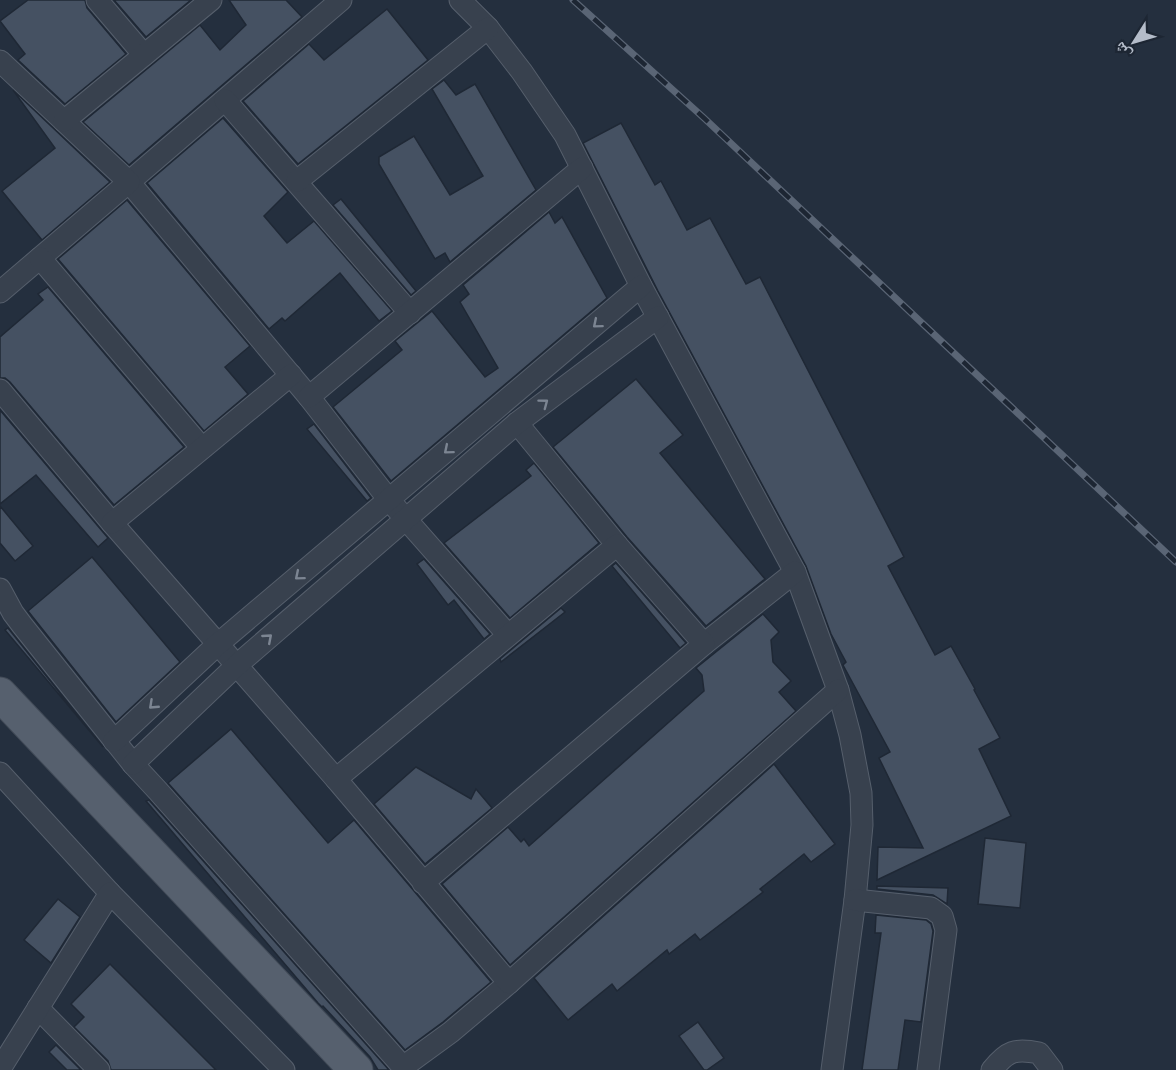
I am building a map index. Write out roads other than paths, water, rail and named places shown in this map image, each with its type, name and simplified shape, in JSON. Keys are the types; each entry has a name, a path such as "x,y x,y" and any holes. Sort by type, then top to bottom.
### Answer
{"main road":[{"path":"0,694 356,1070"}],"street":[{"path":"97,0 144,55"},
{"path":"64,121 211,0"},
{"path":"0,292 341,0"},
{"path":"460,0 488,28 522,72 565,135 658,317 795,572 838,690 850,735 861,793 862,825 855,900 832,1070"},
{"path":"297,181 488,28"},
{"path":"0,61 129,182 309,397 388,501 508,635"},
{"path":"225,100 410,313"},
{"path":"309,397 582,168"},
{"path":"40,258 202,448"},
{"path":"114,741 218,644 642,286"},
{"path":"133,764 237,665 517,423 658,317"},
{"path":"112,523 291,375"},
{"path":"0,390 112,523 336,778 509,983"},
{"path":"517,423 617,545 704,644"},
{"path":"336,778 617,545"},
{"path":"423,883 704,644 795,572"},
{"path":"0,589 17,619 133,764 401,1069 509,983 838,690"},
{"path":"0,774 110,892 284,1070"},
{"path":"0,1069 110,892"},
{"path":"855,900 931,908 942,916 946,930 928,1070"},
{"path":"38,1008 99,1070"},
{"path":"992,1070 1002,1058 1013,1052 1026,1050 1039,1053 1052,1070"}],"railway":[{"path":"573,0 704,118 1176,562"}]}
